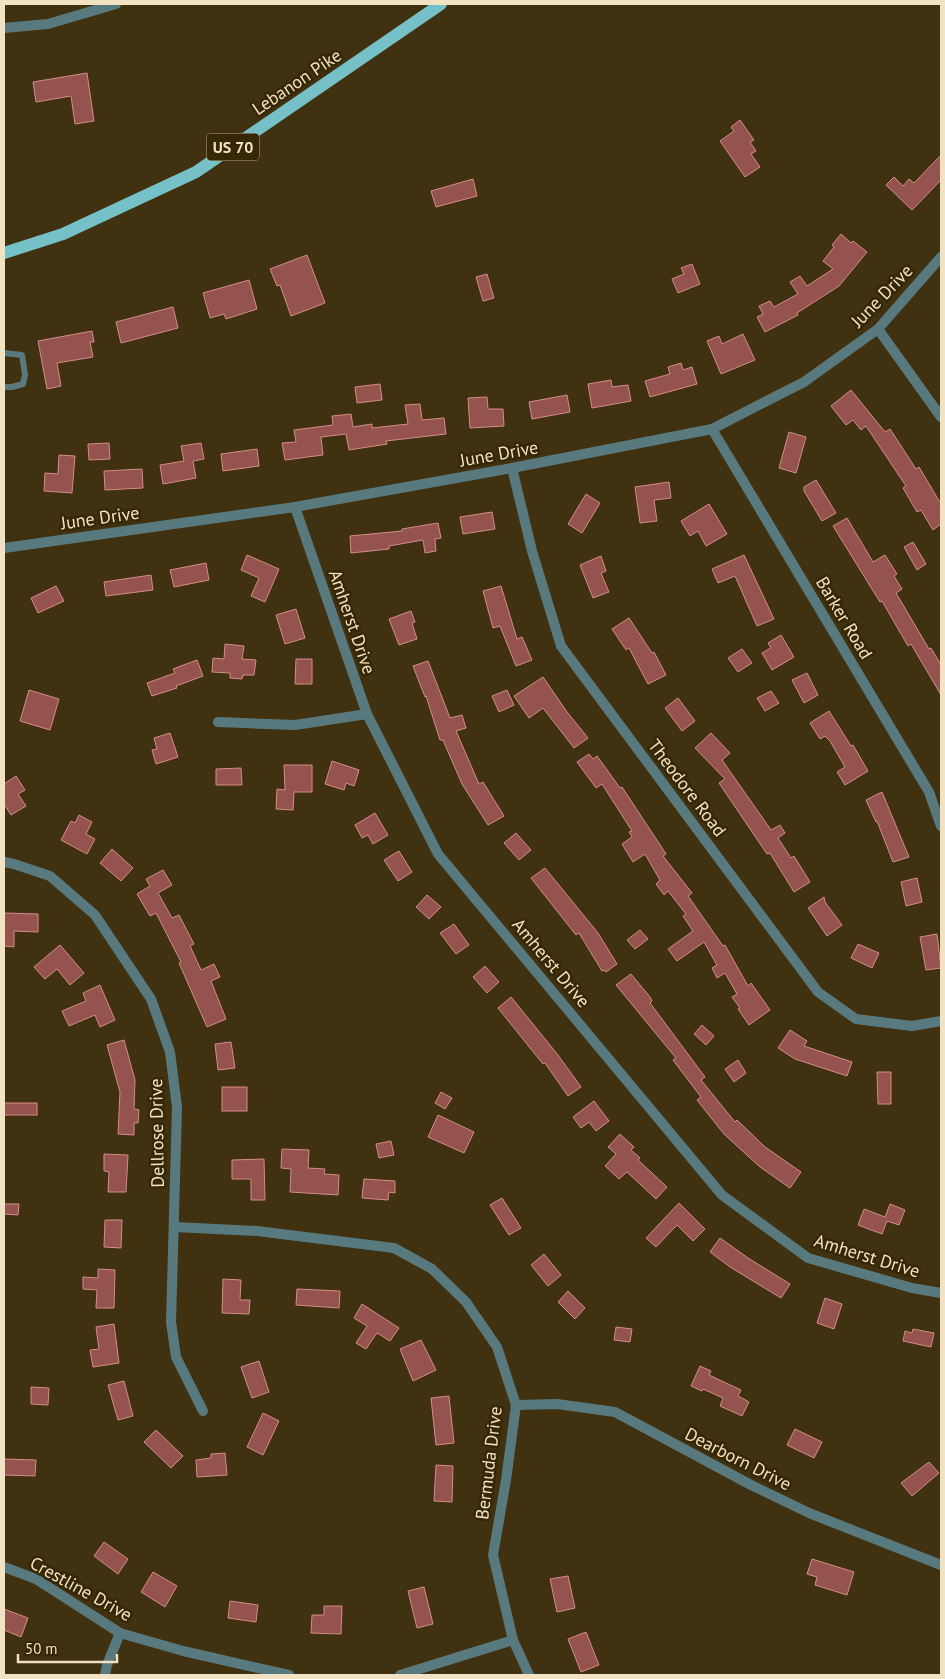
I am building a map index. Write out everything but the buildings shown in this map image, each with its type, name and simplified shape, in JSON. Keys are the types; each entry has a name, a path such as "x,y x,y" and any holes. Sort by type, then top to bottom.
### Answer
{"main road":[{"name":"Lebanon Pike","path":"4,253 63,234 196,172 441,4"}],"street":[{"path":"4,28 48,24 116,4"},
{"name":"June Drive","path":"4,548 295,507 512,468 712,429 804,382 878,329 941,257"},
{"path":"878,329 941,416"},
{"name":"Barker Road","path":"712,429 929,792 941,826"},
{"name":"Theodore Road","path":"512,468 532,551 561,646 818,992 856,1019 912,1026 941,1021"},
{"name":"Amherst Drive","path":"295,507 367,714 438,854 722,1195 808,1258 912,1288 941,1293"},
{"path":"218,722 295,725 367,714"},
{"name":"Dellrose Drive","path":"4,862 50,876 94,915 151,999 170,1052 177,1107 172,1322 176,1357 203,1411"},
{"name":"Bermuda Drive","path":"174,1227 257,1230 394,1248 432,1269 466,1302 497,1347 516,1406 493,1555 513,1640 528,1675"},
{"name":"Dearborn Drive","path":"516,1406 557,1404 615,1412 751,1486 809,1513 941,1565"},
{"name":"Crestline Drive","path":"4,1567 36,1579 120,1633 183,1651 289,1675"},
{"path":"105,1675 120,1633"},
{"path":"400,1675 513,1640"}],"lane":[{"path":"4,353 22,355 25,375 23,384 12,387 4,386"}]}
